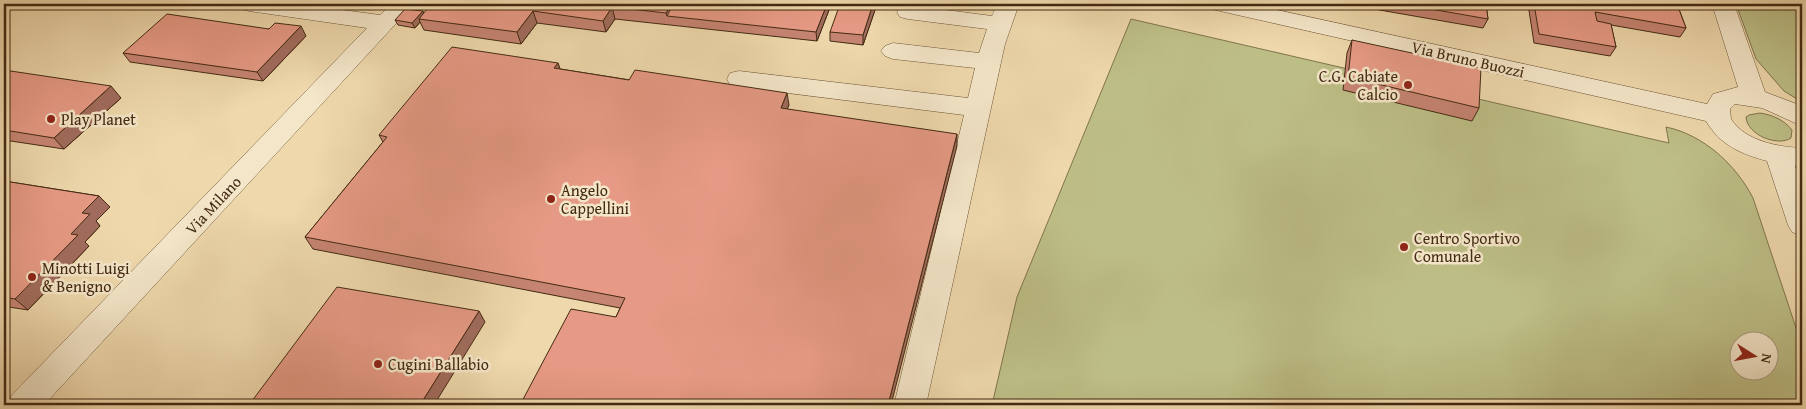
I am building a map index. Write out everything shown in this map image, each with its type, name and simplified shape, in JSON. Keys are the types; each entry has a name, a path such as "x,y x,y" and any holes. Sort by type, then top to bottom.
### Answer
{"street":[{"path":"249,4 394,13"},
{"name":"Via Bruno Buozzi","path":"1220,4 1717,115"},
{"path":"1723,4 1754,97"},
{"path":"908,12 1004,14 989,62 910,405"},
{"name":"Via Milano","path":"23,405 394,13"},
{"path":"892,51 989,62"},
{"path":"739,79 978,108"},
{"path":"1802,117 1772,101 1754,97 1730,97 1721,101 1717,107 1717,115 1721,125 1738,140 1762,152 1791,157 1802,225"}],"green space":[{"path":"1736,4 1802,4 1802,102 1784,91 1756,59"},
{"name":"Centro Sportivo Comunale","path":"1131,19 1669,143 1666,127 1693,137 1706,144 1728,163 1738,174 1753,198 1802,346 1802,405 992,405 1017,297"},
{"path":"1760,113 1785,123 1792,130 1791,138 1779,141 1764,138 1757,134 1748,123 1746,117"}],"building":[{"path":"431,4 456,4 492,9 496,4 671,4 666,13 612,7 603,21 533,11 517,32 419,19"},
{"path":"673,4 827,4 816,32 667,16"},
{"path":"840,4 873,4 863,35 830,32"},
{"path":"1402,4 1486,4 1488,19"},
{"path":"1534,4 1677,4 1686,28 1595,12 1597,21 1611,24 1616,47 1539,34"},
{"path":"405,9 423,11 412,23 395,20"},
{"path":"167,14 269,29 275,23 301,26 257,72 123,53"},
{"name":"C.G. Cabiate Calcio","path":"1352,40 1481,68 1479,108 1348,77"},
{"path":"452,47 558,63 554,68 629,80 635,70 787,93 781,108 957,134 888,405 520,405 571,309 616,317 625,298 305,237 387,137 379,135"},
{"name":"Play Planet","path":"4,70 111,86 54,138 4,130"},
{"name":"Minotti Luigi & Benigno","path":"4,181 99,196 82,213 90,214 71,234 78,235 15,299 4,297"},
{"name":"Cugini Ballabio","path":"337,287 479,311 420,405 249,405"}],"place":[{"name":"C.G. Cabiate Calcio","path":"1408,85"},
{"name":"Play Planet","path":"51,119"},
{"name":"Angelo Cappellini","path":"551,199"},
{"name":"Centro Sportivo Comunale","path":"1404,247"},
{"name":"Minotti Luigi & Benigno","path":"32,277"},
{"name":"Cugini Ballabio","path":"378,364"}]}
